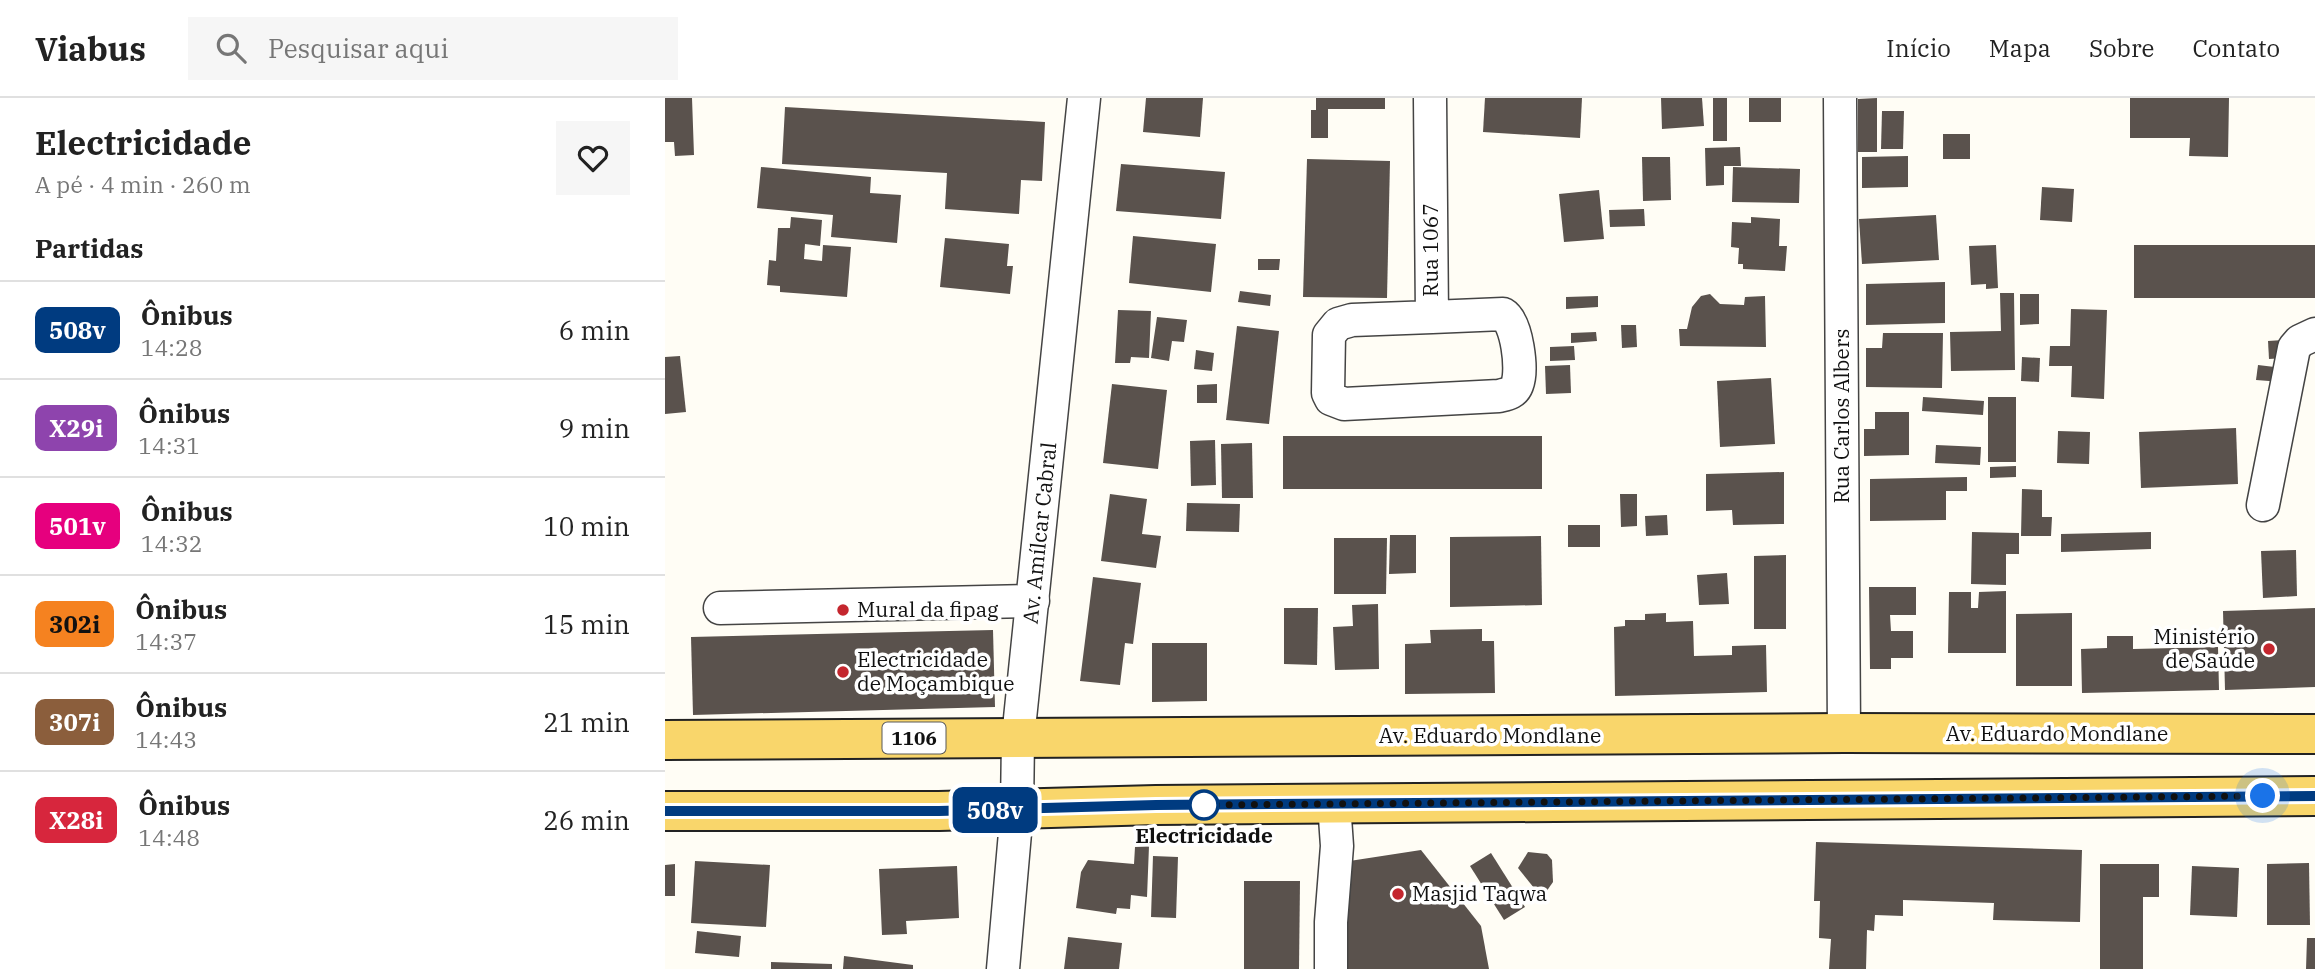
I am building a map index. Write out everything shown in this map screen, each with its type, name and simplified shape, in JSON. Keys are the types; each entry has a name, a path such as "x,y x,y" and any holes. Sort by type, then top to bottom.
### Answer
{"main road":[{"name":"Av. Eduardo Mondlane","path":"665,740 1844,733 2315,734"},
{"path":"665,811 1017,810 1334,803 2315,796"}],"street":[{"name":"Av. Amílcar Cabral","path":"1003,969 1017,810 1018,738 1084,98"},
{"name":"Rua 1067","path":"1430,98 1432,317"},
{"name":"Rua Carlos Albers","path":"1840,98 1844,733"},
{"name":"Rua 1067","path":"1503,314 1509,317 1514,325 1519,372 1517,387 1510,394 1499,396 1344,404 1331,399 1328,393 1329,335 1338,324 1352,320 1432,317 1503,314"},
{"path":"2263,505 2294,348 2300,341 2315,334"},
{"path":"720,608 1033,601"},
{"path":"1331,969 1331,922 1338,846 1334,803"}],"building":[{"path":"665,98 692,98 694,155 675,156 674,142 665,142"},
{"path":"1146,98 1203,98 1200,137 1143,132"},
{"path":"1316,98 1385,98 1385,109 1328,109 1328,138 1311,138 1311,110 1316,110"},
{"path":"1485,98 1582,98 1580,138 1483,132"},
{"path":"1661,98 1702,98 1704,126 1662,129"},
{"path":"1713,98 1727,98 1727,141 1713,141"},
{"path":"1749,98 1781,98 1781,122 1749,122"},
{"path":"1877,98 1877,152 1858,152 1858,99"},
{"path":"2130,98 2229,98 2228,157 2189,156 2190,138 2130,138"},
{"path":"785,107 1045,122 1042,181 1021,180 1019,214 945,209 947,173 782,164"},
{"path":"1882,111 1904,111 1903,149 1881,149"},
{"path":"1943,134 1970,134 1970,159 1943,159"},
{"path":"1740,147 1741,166 1724,166 1724,185 1706,186 1705,148"},
{"path":"1908,156 1908,187 1862,188 1862,157"},
{"path":"1642,157 1670,157 1671,200 1643,201"},
{"path":"1307,159 1390,161 1387,298 1303,297"},
{"path":"1121,164 1225,172 1221,219 1116,211"},
{"path":"761,167 871,177 870,193 901,195 897,243 831,237 833,215 757,208"},
{"path":"1733,167 1800,169 1799,203 1732,202"},
{"path":"2042,187 2074,189 2072,222 2040,220"},
{"path":"1599,190 1604,239 1564,242 1559,194"},
{"path":"1644,209 1645,226 1610,227 1609,210"},
{"path":"1936,215 1939,260 1862,264 1859,219"},
{"path":"791,217 822,220 820,246 805,244 804,259 822,261 823,245 851,247 847,297 780,292 780,286 767,285 769,260 776,261 778,228 790,228"},
{"path":"1751,217 1780,219 1779,246 1787,246 1785,271 1743,269 1743,264 1738,264 1739,248 1731,247 1732,222 1751,223"},
{"path":"1133,236 1216,244 1211,292 1129,283"},
{"path":"945,238 1009,244 1007,266 1013,266 1010,294 940,287"},
{"path":"1996,245 1998,288 1986,289 1986,284 1971,285 1969,246"},
{"path":"2134,245 2315,245 2315,298 2134,298"},
{"path":"1258,259 1280,259 1279,270 1258,270"},
{"path":"1945,282 1945,323 1866,325 1866,284"},
{"path":"1240,291 1271,295 1270,306 1238,302"},
{"path":"2000,293 2014,293 2015,370 1951,371 1950,332 2001,331"},
{"path":"1710,294 1720,304 1744,305 1745,297 1765,296 1766,347 1680,346 1679,329 1687,329 1692,307 1701,296"},
{"path":"2020,294 2039,294 2039,324 2020,325"},
{"path":"1598,296 1598,307 1566,309 1566,297"},
{"path":"2071,309 2107,310 2104,399 2071,397 2072,366 2049,366 2050,346 2070,346"},
{"path":"1118,310 1151,311 1149,358 1131,357 1130,363 1115,363"},
{"path":"1157,317 1187,320 1184,342 1172,341 1169,361 1151,358"},
{"path":"1621,325 1636,325 1637,347 1622,348"},
{"path":"1237,326 1279,331 1269,424 1226,420"},
{"path":"1596,332 1597,341 1571,343 1571,333"},
{"path":"1883,333 1943,333 1942,388 1866,387 1866,348 1882,348"},
{"path":"2283,340 2285,358 2269,359 2268,341"},
{"path":"1574,346 1575,360 1550,361 1550,347"},
{"path":"1196,350 1214,353 1212,371 1194,369"},
{"path":"680,356 686,412 665,414 665,357"},
{"path":"2022,357 2040,358 2039,382 2021,381"},
{"path":"1570,365 1571,393 1546,394 1545,366"},
{"path":"2258,365 2283,368 2282,382 2256,380"},
{"path":"1771,378 1775,444 1720,447 1717,381"},
{"path":"1112,384 1167,390 1158,469 1103,463"},
{"path":"1217,384 1217,403 1197,403 1197,385"},
{"path":"1923,397 1984,401 1983,415 1922,411"},
{"path":"1988,397 2016,397 2016,462 1988,462"},
{"path":"1875,412 1909,412 1909,455 1864,456 1864,429 1875,429"},
{"path":"2236,428 2238,484 2141,488 2139,432"},
{"path":"2058,431 2090,432 2089,464 2057,463"},
{"path":"1283,436 1542,436 1542,489 1283,489"},
{"path":"1215,440 1216,485 1191,486 1190,441"},
{"path":"1252,443 1253,498 1222,498 1221,444"},
{"path":"1936,445 1981,447 1980,465 1935,463"},
{"path":"2016,466 2016,477 1990,478 1990,467"},
{"path":"1784,472 1784,524 1733,525 1732,510 1706,511 1706,474"},
{"path":"1967,477 1967,491 1946,491 1946,520 1870,521 1870,479"},
{"path":"2022,489 2042,490 2042,517 2052,517 2051,536 2021,536"},
{"path":"1110,494 1147,499 1142,534 1161,536 1156,568 1101,561"},
{"path":"1620,494 1637,494 1637,526 1621,527"},
{"path":"1187,503 1240,504 1239,532 1186,531"},
{"path":"1667,515 1668,535 1646,536 1645,516"},
{"path":"1568,525 1600,525 1600,547 1568,547"},
{"path":"1972,532 2019,533 2019,554 2006,554 2006,585 1971,584"},
{"path":"2151,532 2151,549 2061,552 2061,534"},
{"path":"1390,535 1416,535 1416,573 1389,574"},
{"path":"1541,536 1542,605 1450,607 1450,537"},
{"path":"1334,538 1387,538 1386,594 1334,594"},
{"path":"2296,550 2297,596 2263,598 2261,551"},
{"path":"1786,555 1786,629 1754,629 1754,556"},
{"path":"1727,573 1729,604 1699,605 1697,575"},
{"path":"1093,577 1141,583 1133,644 1125,643 1120,685 1080,681"},
{"path":"1869,587 1916,587 1916,615 1890,615 1891,631 1913,631 1913,658 1891,658 1891,669 1870,669"},
{"path":"2006,591 2006,653 1948,653 1949,592 1971,592 1971,608 1978,608 1979,592"},
{"path":"1378,604 1379,669 1335,670 1333,627 1353,626 1352,605"},
{"path":"1284,608 1318,608 1317,665 1284,664"},
{"name":"Ministério de Saúde","path":"2315,608 2315,687 2225,690 2223,611"},
{"path":"1666,613 1666,622 1693,621 1694,656 1732,655 1732,646 1766,645 1767,692 1615,696 1614,627 1625,626 1625,620 1645,620 1645,614"},
{"path":"2072,613 2072,686 2016,686 2016,614"},
{"path":"1482,629 1482,641 1494,641 1495,693 1405,694 1405,644 1431,643 1430,630"},
{"name":"Electricidade de Moçambique","path":"993,630 995,707 693,715 691,637"},
{"path":"2107,636 2133,636 2133,649 2218,647 2219,690 2082,693 2081,649 2107,648"},
{"path":"1152,643 1207,643 1207,701 1152,702"},
{"path":"1816,842 2082,850 2080,922 1993,920 1994,903 1903,900 1903,916 1875,915 1874,931 1867,930 1866,969 1829,969 1831,939 1819,938 1820,901 1814,901"},
{"path":"1149,846 1147,897 1131,895 1130,909 1117,908 1116,914 1076,908 1081,872 1088,860 1134,864 1135,847"},
{"name":"Masjid Taqwa","path":"1421,850 1481,926 1489,969 1338,969 1343,862"},
{"path":"1528,852 1547,854 1552,860 1553,882 1546,892 1538,893 1518,868"},
{"path":"1491,853 1525,907 1504,920 1470,866"},
{"path":"1153,856 1178,857 1176,918 1151,917"},
{"path":"695,861 770,865 766,927 691,923"},
{"path":"2309,863 2310,925 2267,925 2267,864"},
{"path":"675,864 675,896 665,896 665,865"},
{"path":"2100,864 2159,864 2159,897 2143,897 2143,969 2100,969"},
{"path":"957,866 959,918 906,921 907,934 882,935 879,869"},
{"path":"2192,866 2239,868 2237,917 2190,915"},
{"path":"1244,881 1300,881 1299,969 1244,969"},
{"path":"697,931 741,936 739,957 695,953"},
{"path":"1068,937 1122,943 1119,969 1064,969"},
{"path":"2307,938 2315,938 2315,969 2306,969"},
{"path":"844,956 913,965 913,969 843,969"},
{"path":"771,962 832,964 832,969 771,969"}],"bus line":[{"name":"508v","path":"665,811 939,811 1334,803 2315,796"}],"place":[{"name":"Mural da fipag","path":"843,610"},
{"name":"Ministério de Saúde","path":"2269,649"},
{"name":"Electricidade de Moçambique","path":"843,672"},
{"name":"Electricidade","path":"1204,805"},
{"name":"Masjid Taqwa","path":"1398,894"}],"route":[{"path":"1204,805 2263,796"}]}
